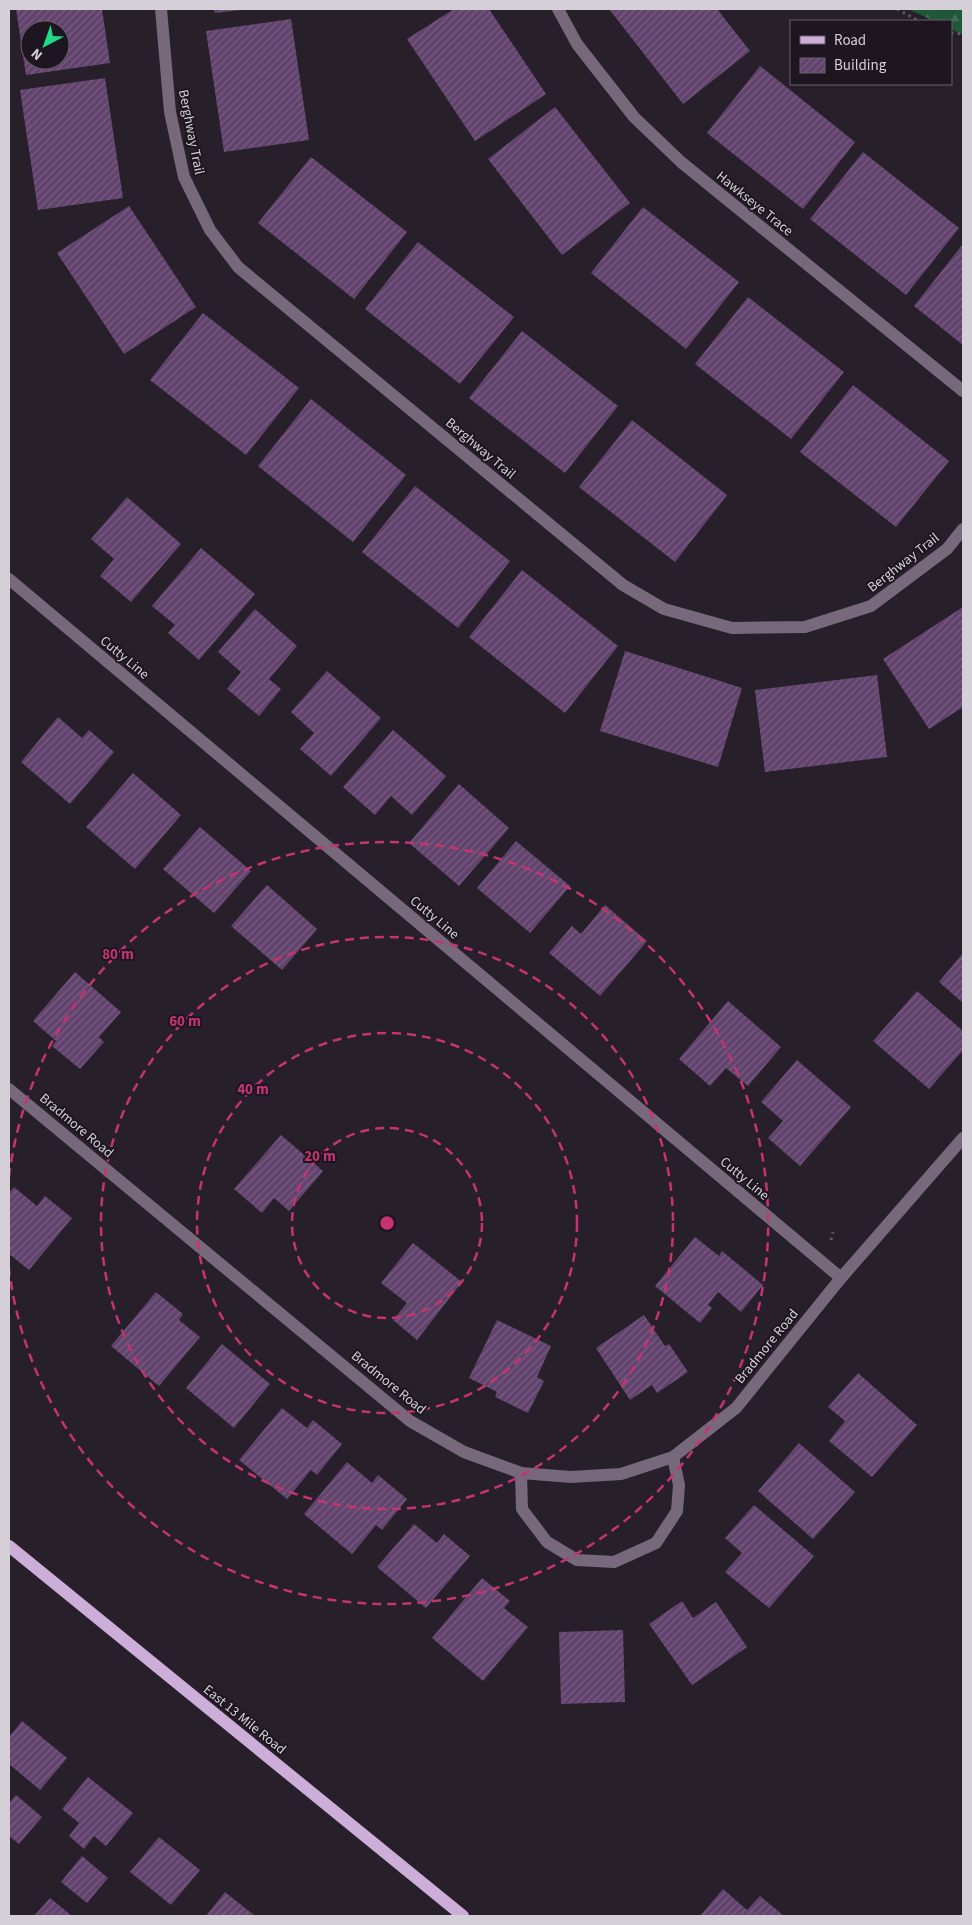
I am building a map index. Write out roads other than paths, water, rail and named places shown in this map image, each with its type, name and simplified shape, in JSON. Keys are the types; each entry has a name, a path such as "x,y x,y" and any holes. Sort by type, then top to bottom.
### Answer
{"main road":[{"name":"East 13 Mile Road","path":"9,1546 463,1916"}],"street":[{"name":"Berghway Trail","path":"161,9 170,112 184,177 210,230 238,267 623,585 664,609 732,628 805,627 871,606 947,549 963,529"},
{"name":"Hawkseye Trace","path":"558,9 577,44 634,117 681,162 963,391"},
{"name":"Cutty Line","path":"9,579 841,1278"},
{"name":"Bradmore Road","path":"9,1089 410,1421 464,1452 521,1473 571,1477 621,1474 673,1458 736,1408 841,1278 963,1138"},
{"path":"521,1473 522,1509 547,1542 576,1560 614,1562 656,1543 677,1511 679,1485 673,1458"}]}
